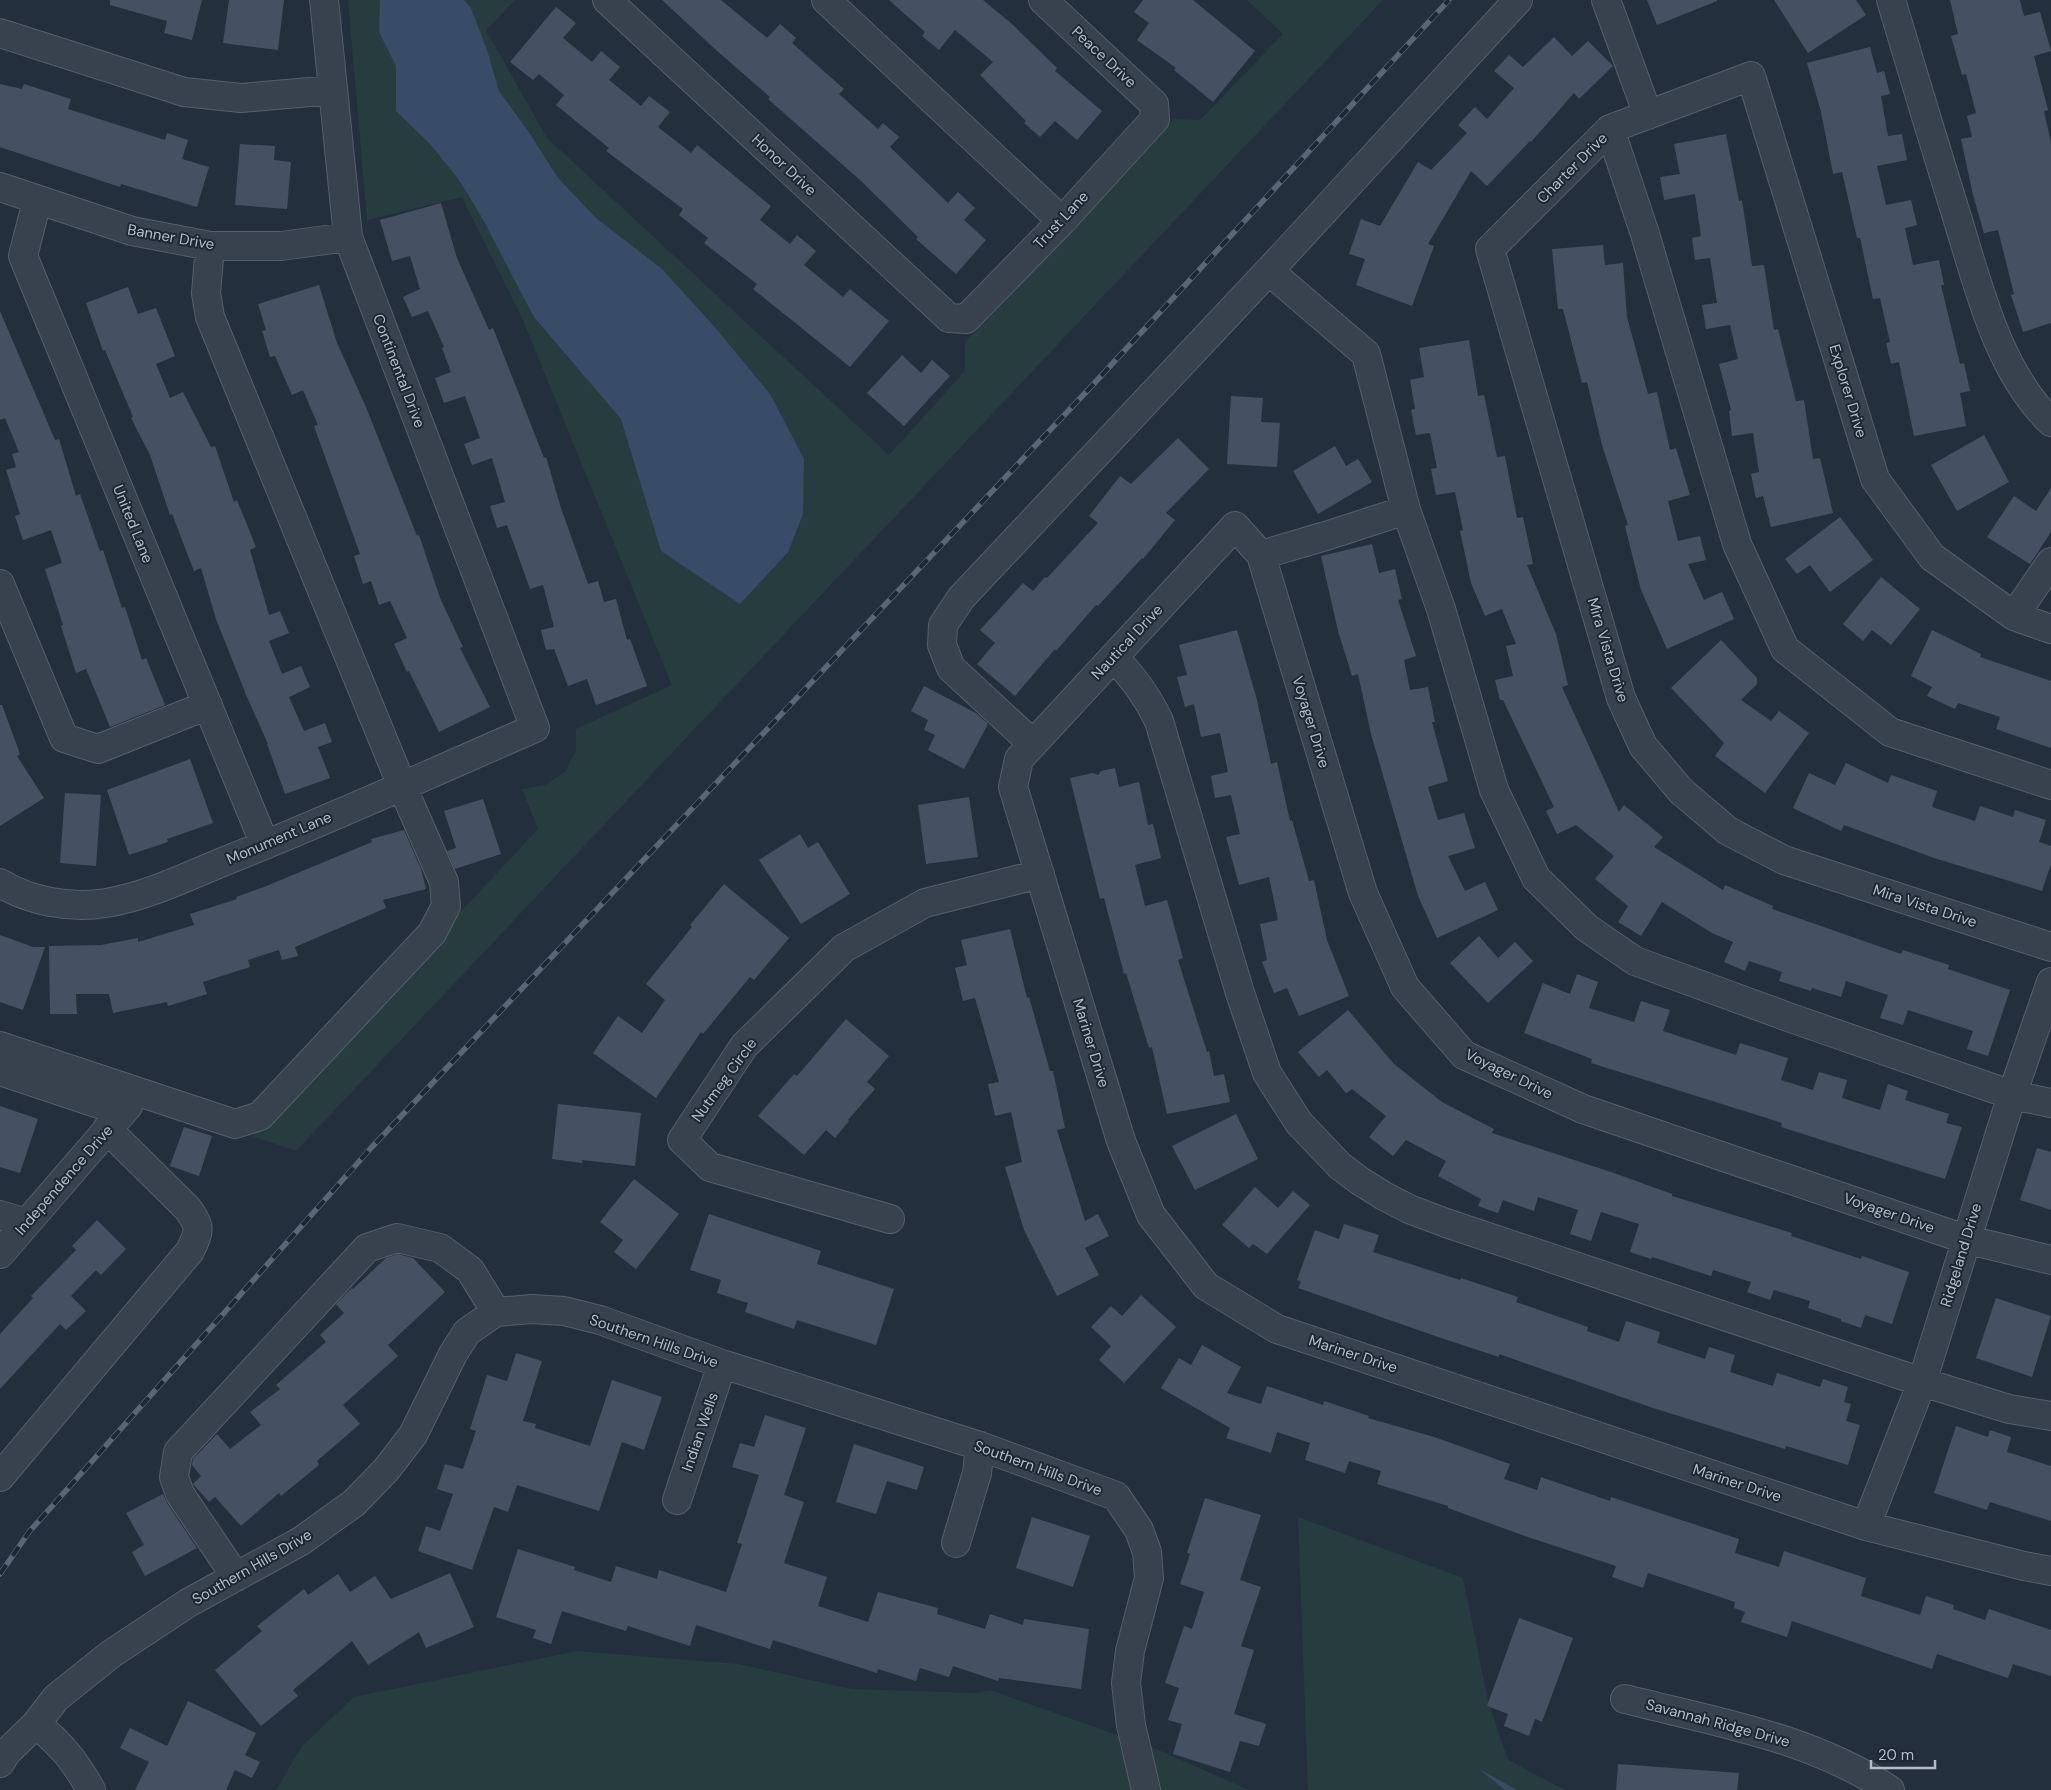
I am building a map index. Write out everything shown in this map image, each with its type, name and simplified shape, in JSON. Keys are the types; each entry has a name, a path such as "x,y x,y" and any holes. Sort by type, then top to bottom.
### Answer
{"street":[{"name":"Continental Drive","path":"324,0 348,237 535,728"},
{"name":"Honor Drive","path":"607,0 949,318 966,320"},
{"path":"826,0 1062,221"},
{"name":"Peace Drive","path":"1043,0 1154,104 1155,119"},
{"path":"1026,751 951,668 942,645 943,625 961,598 1269,271 1518,0"},
{"path":"1606,0 1648,115"},
{"path":"1891,0 1983,300 2009,365 2039,411 2051,422"},
{"path":"0,33 184,92 241,98 333,90"},
{"name":"Charter Drive","path":"1490,249 1610,130 1751,76"},
{"name":"Explorer Drive","path":"1751,76 1875,479 1932,557 2014,616 2051,629"},
{"name":"Trust Lane","path":"966,320 1062,221 1155,119"},
{"path":"1610,130 1644,234 1737,544 1785,649 1890,732 2051,785"},
{"name":"Banner Drive","path":"0,187 37,201 132,231 210,246 281,246 348,237"},
{"name":"United Lane","path":"37,201 23,256 265,845"},
{"path":"0,1046 235,1124 260,1116 432,933 446,906 444,882 402,786 210,316 206,293 210,246"},
{"name":"Mira Vista Drive","path":"1490,249 1621,698 1643,746 1681,791 1728,831 1784,860 2051,947"},
{"path":"1269,271 1366,354 1406,510 1442,609 1494,790 1536,878 1581,922 1635,961 2012,1095 2051,1103"},
{"path":"1261,554 1329,535 1406,510"},
{"name":"Nautical Drive","path":"1026,751 1235,526"},
{"name":"Voyager Drive","path":"1235,526 1261,554 1363,893 1405,987 1464,1055 1582,1109 1965,1239 2051,1260"},
{"path":"2014,616 2051,562"},
{"path":"0,584 64,738 98,749 208,705"},
{"path":"1113,657 1144,692 1159,721 1240,993 1267,1072 1299,1124 1340,1166 1384,1196 1409,1209 1446,1223 1922,1382 2009,1409 2051,1416"},
{"name":"Monument Lane","path":"7,887 44,900 76,905 133,898 265,845 535,728"},
{"name":"Mariner Drive","path":"1026,751 1013,787 1121,1141 1151,1215 1206,1286 1278,1329 1866,1526 2024,1566 2051,1571"},
{"name":"Nutmeg Circle","path":"890,1219 710,1167 682,1140 744,1046 844,948 925,903 1040,874"},
{"name":"Ridgeland Drive","path":"1866,1526 1922,1382 1965,1239 2051,982"},
{"path":"0,1071 119,1116 197,1223 197,1236 190,1251 0,1477"},
{"name":"Independence Drive","path":"0,1254 119,1116"},
{"path":"0,1215 26,1224"},
{"path":"236,1576 180,1494 174,1477 178,1452 367,1248 397,1238 440,1248 470,1270 496,1312"},
{"name":"Southern Hills Drive","path":"0,1763 8,1752 36,1724 56,1698 112,1654 188,1603 301,1542 354,1503 386,1470 413,1435 467,1332 496,1312 532,1309 564,1311 600,1320 722,1364 980,1446 1116,1496 1139,1530 1147,1552 1148,1578 1130,1650 1126,1683 1131,1725 1146,1790"},
{"name":"Indian Wells","path":"677,1500 722,1364"},
{"path":"956,1543 977,1473 980,1446"},
{"name":"Savannah Ridge Drive","path":"1625,1699 1752,1729 1806,1747 1843,1763 1890,1790"},
{"path":"36,1724 58,1742 82,1774 91,1790"}],"green space":[{"path":"348,0 515,0 486,30 547,138 889,455 965,371 965,342 1174,119 1200,120 1283,34 1247,0 1383,0 296,1151 252,1136 538,829 522,789 545,785 565,772 576,750 576,729 672,685 522,318 462,197 367,220"},
{"path":"1298,1517 1463,1578 1488,1701 1508,1760 1565,1790 1308,1790"},
{"path":"577,1651 738,1664 851,1689 976,1693 990,1690 1154,1748 1249,1790 276,1790 302,1746 354,1697"}],"water":[{"path":"380,0 464,0 471,8 487,50 499,91 530,134 558,178 596,218 662,269 713,325 770,394 804,459 803,514 788,552 740,604 661,551 621,419 534,317 481,216 459,180 431,145 396,111 396,66 379,32"},
{"path":"1479,1769 1517,1790 1505,1790"}],"building":[{"path":"110,0 202,0 192,40 164,33 167,21 110,5"},
{"path":"229,0 284,0 278,50 223,43"},
{"path":"662,0 721,0 767,38 780,24 796,38 792,43 844,89 839,94 878,129 883,123 899,137 890,147 948,203 958,192 975,208 964,220 986,240 956,274 916,239 918,237 860,180 768,99 770,97"},
{"path":"889,0 983,0 1012,24 1057,68 1055,71 1102,111 1077,140 1055,121 1040,137 1024,123 1026,121 980,75 993,62 955,30 939,50 922,36 925,32"},
{"path":"1143,0 1193,0 1255,51 1213,102 1174,70 1176,68 1137,40 1149,23 1134,12"},
{"path":"1647,0 1717,0 1717,1 1657,25"},
{"path":"1774,0 1856,0 1866,15 1808,53"},
{"path":"1950,0 2020,0 2024,16 2040,12 2051,51 2034,56 2048,110 2044,111 2051,143 2051,323 2023,332 2011,295 2014,294 1998,230 1984,233 1973,195 1961,139 1972,137 1967,116 1976,113 1966,74 1962,75 1951,36 1958,34"},
{"path":"556,7 576,23 563,38 592,62 601,51 620,67 609,80 641,106 649,96 670,112 658,127 691,153 697,145 771,206 760,220 790,244 797,235 816,251 804,265 843,297 850,289 889,321 850,367 753,289 757,284 704,243 708,238 679,215 683,209 606,151 609,148 556,105 564,95 539,74 533,80 510,62"},
{"path":"1554,37 1572,56 1588,41 1613,66 1579,99 1574,93 1531,142 1487,186 1471,171 1428,244 1434,246 1412,306 1356,285 1365,259 1349,254 1361,219 1380,226 1418,162 1431,170 1467,133 1458,125 1475,107 1487,119 1514,88 1494,71 1509,55 1523,67"},
{"path":"1870,47 1877,73 1884,71 1890,94 1881,96 1888,136 1902,134 1907,160 1877,166 1886,205 1911,200 1917,225 1905,228 1913,265 1939,260 1944,285 1941,285 1960,364 1964,363 1970,391 1960,393 1966,426 1914,436 1899,362 1891,364 1886,343 1890,342 1880,298 1873,299 1860,238 1857,238 1842,172 1833,174 1821,112 1807,63"},
{"path":"0,84 22,89 24,84 71,99 68,109 165,140 167,133 188,140 182,159 209,167 197,207 121,184 120,187 0,147"},
{"path":"1726,134 1739,201 1742,200 1752,266 1764,265 1774,330 1778,329 1796,401 1804,400 1813,459 1820,458 1833,513 1771,527 1763,496 1756,498 1751,474 1759,472 1753,433 1732,436 1729,411 1731,410 1719,364 1738,359 1730,325 1706,329 1702,305 1717,303 1710,258 1695,260 1692,238 1701,236 1695,194 1664,200 1660,177 1680,174 1674,144"},
{"path":"240,144 275,146 274,160 291,162 287,209 235,205"},
{"path":"441,203 457,258 489,330 493,328 544,458 546,457 561,508 588,584 598,581 604,602 616,599 627,640 630,639 647,686 596,705 587,679 568,686 554,649 546,650 541,630 554,627 543,585 530,589 507,525 497,528 490,506 505,502 492,458 472,465 464,444 480,438 465,396 444,403 435,378 451,372 442,348 444,347 428,311 412,317 403,297 420,289 410,256 392,261 380,220"},
{"path":"1603,245 1605,265 1623,263 1627,317 1648,394 1657,392 1670,450 1676,448 1690,495 1668,501 1678,541 1700,536 1706,560 1688,564 1704,600 1722,592 1734,619 1667,649 1641,590 1625,526 1628,525 1602,445 1587,382 1582,383 1563,309 1558,309 1552,249"},
{"path":"319,285 337,343 366,407 417,536 419,535 440,598 463,647 460,648 490,707 439,732 394,644 407,638 390,601 379,605 371,581 363,584 354,556 360,554 314,426 318,425 303,390 292,395 275,356 270,357 262,331 266,330 258,304"},
{"path":"128,287 138,314 156,308 175,356 156,364 170,398 183,392 211,447 215,446 234,502 237,500 256,547 250,550 269,615 280,611 289,633 269,641 282,674 301,666 310,687 289,697 304,731 325,723 332,742 318,747 330,778 285,794 268,744 216,619 201,568 194,571 172,514 170,515 150,455 131,418 133,417 105,350 103,351 86,303"},
{"path":"0,311 55,440 59,439 76,496 80,494 100,551 103,550 122,608 125,607 142,660 146,658 165,705 110,727 86,669 76,673 61,626 63,625 45,569 62,563 51,530 23,540 15,516 20,514 6,470 16,467 12,454 19,452 5,418 0,420"},
{"path":"1469,340 1478,396 1484,395 1497,457 1505,456 1517,518 1523,517 1533,564 1527,565 1556,634 1568,685 1562,687 1619,812 1624,805 1663,837 1654,847 1723,890 1725,885 1773,906 1772,909 1901,954 1903,950 1949,965 1948,969 2010,990 1988,1056 1967,1049 1973,1031 1908,1010 1903,1025 1880,1018 1888,995 1846,981 1841,997 1812,988 1811,991 1779,981 1782,972 1749,961 1745,971 1724,962 1733,942 1712,933 1662,902 1641,936 1618,922 1628,906 1595,879 1614,856 1576,825 1557,834 1546,811 1554,807 1503,700 1500,700 1495,680 1513,676 1506,646 1516,644 1502,609 1485,616 1471,583 1460,531 1463,530 1455,492 1436,495 1431,469 1437,468 1430,433 1416,435 1411,410 1415,409 1410,380 1424,377 1419,348"},
{"path":"902,355 921,373 932,360 950,376 904,426 867,393"},
{"path":"1231,396 1263,398 1261,422 1280,423 1277,467 1227,464"},
{"path":"1984,435 2009,482 1957,511 1931,465"},
{"path":"1178,438 1209,469 1166,513 1175,520 1143,559 1098,606 1096,605 1015,696 977,664 995,643 980,630 1023,583 1033,591 1098,523 1089,516 1120,476 1131,484"},
{"path":"1335,446 1346,466 1358,459 1372,482 1318,514 1293,471"},
{"path":"2051,488 2051,532 2030,564 1987,537 2014,496 2036,511"},
{"path":"1840,517 1873,560 1830,592 1810,565 1797,574 1785,559"},
{"path":"1372,544 1379,573 1395,569 1402,599 1398,600 1416,656 1404,660 1410,690 1428,687 1435,722 1432,722 1448,781 1428,787 1438,820 1464,813 1475,848 1448,856 1465,891 1485,882 1498,910 1437,938 1418,896 1371,734 1358,674 1352,676 1338,631 1321,556"},
{"path":"1881,577 1920,609 1891,645 1872,630 1863,641 1843,624"},
{"path":"1237,630 1257,700 1271,764 1277,762 1290,821 1292,820 1309,881 1314,880 1327,940 1349,996 1299,1016 1287,988 1274,993 1262,962 1267,960 1260,924 1278,920 1269,877 1239,885 1226,837 1240,834 1231,795 1215,798 1211,776 1228,772 1220,733 1201,737 1194,704 1185,707 1177,677 1187,675 1179,645"},
{"path":"1932,630 1981,654 1980,657 2051,681 2051,748 1996,729 2000,717 1958,703 1955,709 1927,696 1932,687 1911,676"},
{"path":"1721,640 1757,678 1757,684 1741,700 1771,721 1779,711 1809,733 1765,793 1715,756 1724,743 1671,688"},
{"path":"924,686 976,713 988,724 964,769 928,750 935,735 924,730 928,720 911,711"},
{"path":"0,705 2,705 20,754 17,756 44,798 0,826"},
{"path":"190,759 213,823 167,839 168,842 129,855 107,790"},
{"path":"1846,763 1888,783 1891,775 1937,791 1932,807 1975,821 1980,806 2013,817 2015,810 2046,820 2039,842 2051,846 2051,864 2042,891 1934,858 1844,825 1841,831 1793,808 1809,773 1835,785"},
{"path":"1115,768 1119,787 1139,782 1148,825 1153,824 1161,858 1135,865 1145,906 1167,900 1183,958 1178,960 1207,1052 1209,1051 1214,1076 1224,1074 1230,1102 1167,1114 1152,1047 1149,1048 1126,973 1124,974 1104,898 1100,899 1070,778 1093,773 1098,775 1101,771"},
{"path":"65,793 101,795 96,866 60,863"},
{"path":"969,797 978,857 926,864 918,805"},
{"path":"483,799 501,854 455,869 447,851 456,848 444,811"},
{"path":"404,830 421,869 426,889 383,900 386,908 295,947 298,956 282,960 279,950 248,960 250,967 203,982 207,994 168,1006 167,1002 113,1013 109,994 76,994 77,1014 50,1014 49,946 101,945 138,938 138,942 194,925 190,914 237,899 236,897 372,842 371,839"},
{"path":"800,834 808,848 818,842 850,894 801,924 759,860"},
{"path":"724,884 789,938 754,980 750,977 703,1034 701,1032 656,1098 593,1053 618,1016 642,1033 665,1000 646,984 692,927 690,925"},
{"path":"1010,929 1027,998 1029,997 1050,1071 1053,1071 1065,1128 1057,1130 1085,1221 1098,1214 1109,1236 1085,1248 1099,1275 1057,1296 1024,1230 1005,1167 1022,1162 1011,1112 995,1116 988,1084 999,1082 975,998 963,1001 955,968 967,965 961,940"},
{"path":"0,935 33,947 45,947 23,1010 0,1002"},
{"path":"1479,936 1498,958 1515,942 1533,961 1488,1003 1450,963"},
{"path":"1577,974 1598,982 1589,1008 1634,1022 1641,1001 1670,1010 1663,1031 1736,1055 1740,1043 1788,1058 1781,1080 1813,1090 1819,1072 1847,1080 1842,1098 1880,1110 1888,1084 1908,1091 1905,1100 1949,1114 1946,1123 1962,1127 1945,1179 1781,1127 1782,1123 1591,1063 1592,1059 1524,1033 1543,983 1570,994"},
{"path":"1348,1010 1394,1064 1442,1102 1494,1129 1492,1133 1614,1173 1672,1194 1672,1196 1792,1233 1791,1236 1861,1259 1862,1256 1909,1272 1892,1324 1865,1315 1861,1328 1808,1308 1810,1301 1774,1290 1770,1300 1747,1292 1751,1282 1713,1270 1711,1276 1630,1252 1639,1224 1601,1212 1591,1241 1570,1234 1578,1210 1538,1197 1534,1211 1503,1200 1498,1213 1478,1206 1481,1199 1438,1176 1446,1161 1406,1140 1393,1156 1369,1137 1386,1116 1352,1089 1346,1093 1327,1070 1319,1077 1298,1052"},
{"path":"846,1019 889,1056 867,1082 875,1089 835,1138 826,1130 804,1155 758,1116 794,1074 797,1076"},
{"path":"558,1104 641,1113 635,1166 582,1160 582,1163 552,1159"},
{"path":"0,1106 38,1119 20,1173 0,1167"},
{"path":"1236,1114 1258,1159 1195,1190 1172,1146"},
{"path":"184,1127 212,1136 199,1176 170,1166"},
{"path":"2037,1148 2051,1152 2051,1210 2020,1200"},
{"path":"634,1179 679,1214 636,1269 614,1252 623,1240 600,1222"},
{"path":"1255,1187 1278,1208 1293,1191 1310,1205 1267,1254 1253,1244 1249,1248 1222,1225"},
{"path":"709,1214 821,1251 817,1264 894,1289 876,1345 797,1320 794,1329 745,1312 748,1303 717,1293 721,1280 690,1270"},
{"path":"97,1220 126,1249 101,1275 96,1270 71,1296 86,1311 66,1330 60,1324 0,1389 0,1334 33,1298 31,1296 76,1250 72,1246"},
{"path":"1344,1224 1379,1235 1373,1252 1518,1297 1516,1302 1588,1327 1587,1331 1619,1342 1626,1321 1660,1332 1657,1343 1705,1359 1709,1347 1735,1355 1730,1372 1773,1386 1777,1373 1820,1387 1823,1379 1848,1387 1844,1402 1851,1404 1846,1421 1860,1425 1848,1465 1786,1446 1785,1449 1653,1408 1499,1354 1499,1357 1298,1288 1301,1282 1297,1280 1315,1230 1339,1239"},
{"path":"398,1254 413,1258 445,1292 388,1345 398,1356 343,1405 360,1424 317,1461 319,1465 281,1496 279,1493 241,1526 215,1497 209,1502 193,1484 201,1476 192,1465 193,1459 217,1434 230,1449 261,1425 250,1412 280,1389 276,1385 326,1342 320,1335 344,1313 336,1304 386,1258"},
{"path":"1141,1295 1176,1327 1124,1383 1099,1360 1111,1346 1091,1327 1111,1306 1122,1316"},
{"path":"1996,1298 2051,1316 2032,1377 1976,1358"},
{"path":"1202,1345 1241,1367 1227,1393 1261,1404 1267,1386 1323,1405 1324,1401 1369,1416 1368,1418 1434,1437 1510,1464 1504,1479 1537,1490 1541,1477 1610,1501 1611,1497 1739,1539 1735,1553 1779,1567 1784,1551 1866,1578 1861,1596 1920,1615 1926,1596 1954,1605 1953,1609 1985,1620 1989,1609 2051,1630 2051,1676 2013,1664 2008,1678 1937,1654 1932,1669 1792,1621 1787,1637 1741,1622 1745,1612 1734,1608 1735,1602 1648,1573 1643,1588 1612,1577 1616,1566 1522,1535 1448,1508 1448,1506 1377,1484 1381,1471 1349,1461 1345,1473 1305,1460 1310,1443 1277,1432 1271,1453 1226,1438 1230,1428 1161,1388 1179,1358 1191,1365"},
{"path":"516,1353 542,1361 523,1421 536,1424 535,1428 590,1446 612,1380 662,1397 644,1450 622,1442 599,1511 517,1485 508,1512 494,1507 472,1570 418,1551 426,1526 440,1531 453,1494 437,1489 445,1464 463,1469 476,1431 470,1429 487,1375 507,1381"},
{"path":"765,1415 806,1428 784,1495 804,1502 784,1563 827,1577 818,1606 868,1622 878,1592 938,1608 937,1614 985,1629 990,1614 1023,1625 1024,1619 1089,1629 1081,1689 999,1678 998,1681 953,1666 949,1677 920,1668 916,1681 878,1669 877,1673 773,1640 770,1649 696,1625 690,1646 628,1626 626,1631 562,1611 551,1644 533,1638 536,1630 496,1617 518,1549 575,1567 574,1570 611,1582 616,1566 657,1579 659,1570 726,1592 742,1544 737,1543 759,1475 732,1467 740,1443 754,1447"},
{"path":"1956,1426 1988,1437 1990,1430 2011,1437 2007,1452 2051,1466 2051,1521 1990,1502 1987,1510 1934,1493"},
{"path":"854,1444 924,1467 917,1490 887,1481 876,1514 836,1502"},
{"path":"163,1494 197,1548 145,1576 132,1552 144,1545 126,1513"},
{"path":"1205,1498 1261,1515 1240,1580 1261,1587 1241,1646 1254,1650 1234,1714 1266,1724 1259,1746 1240,1741 1230,1772 1173,1754 1182,1724 1168,1720 1179,1688 1165,1683 1184,1626 1192,1629 1204,1592 1180,1584 1190,1554 1187,1553"},
{"path":"1032,1517 1090,1536 1073,1587 1016,1568"},
{"path":"450,1573 474,1627 426,1648 419,1632 368,1665 352,1641 293,1690 298,1696 261,1726 215,1670 262,1631 257,1626 304,1589 308,1595 338,1574 350,1592 375,1576 391,1599"},
{"path":"1519,1618 1573,1638 1542,1722 1535,1719 1529,1736 1504,1726 1508,1714 1487,1706"},
{"path":"188,1701 256,1733 245,1755 260,1762 252,1778 235,1770 226,1790 135,1790 149,1762 120,1748 130,1728 167,1746"},
{"path":"1618,1764 1739,1773 1737,1790 1616,1790"}],"railway":[{"path":"0,1574 29,1532 371,1148 1088,390 1449,0"}]}
